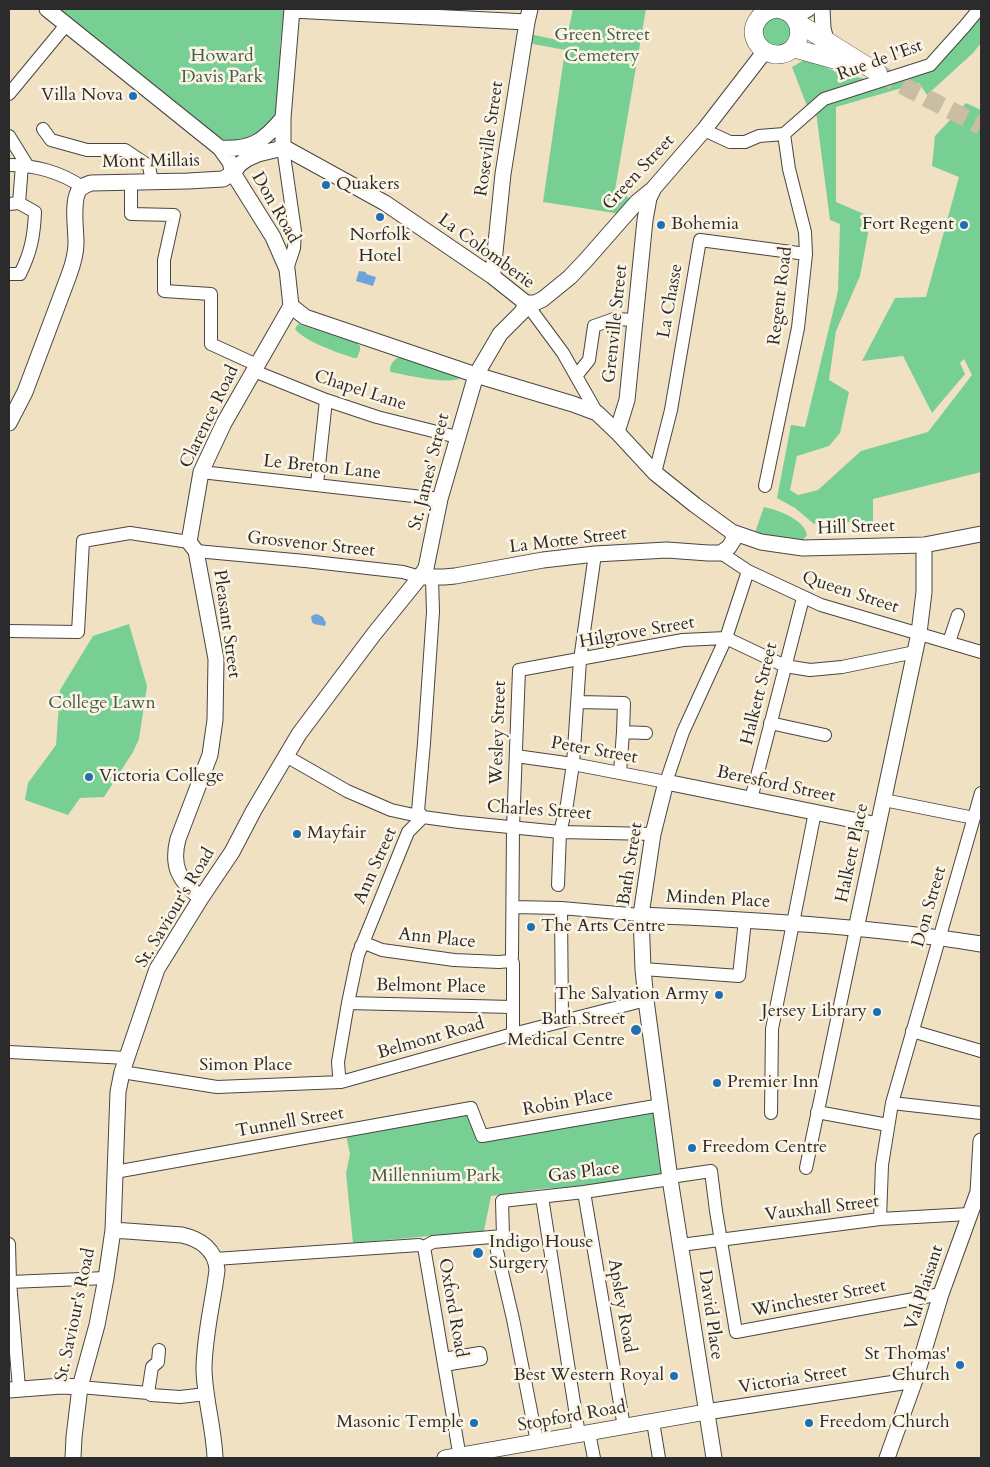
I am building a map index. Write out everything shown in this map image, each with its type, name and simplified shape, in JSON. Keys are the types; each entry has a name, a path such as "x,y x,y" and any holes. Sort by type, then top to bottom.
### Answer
{"highway":[{"path":"793,48 878,73 826,40 800,16 789,12 766,11 754,28 754,36 757,43 765,51 777,54 793,48 799,38 800,16"}],"main road":[{"name":"Don Road","path":"47,9 220,148 230,162 233,173 272,237 287,268 291,306"},
{"path":"233,173 248,158 258,154 285,149 282,118 292,9 528,16"},
{"path":"822,9 826,40"},
{"name":"Roseville Street","path":"492,276 494,272 503,174 528,16"},
{"name":"Green Street","path":"526,303 535,303 543,299 570,277 637,202 654,189 704,130 765,51"},
{"path":"220,148 234,149 258,142 271,133 282,118"},
{"name":"La Colomberie","path":"285,149 385,202 492,276 526,303"},
{"name":"Mont Millais","path":"9,423 26,392 74,261 76,208 78,193 82,187 91,182 223,179 233,173"},
{"name":"Grenville Street","path":"617,432 627,400 645,220 649,198 654,189"},
{"path":"628,212 640,214 645,220"},
{"name":"St. James' Street","path":"426,578 426,568 440,498 476,375 500,334 522,312 526,303"},
{"path":"291,306 305,317 476,375 597,413"},
{"name":"Clarence Road","path":"193,546 201,472 224,423 291,306"},
{"name":"La Colomberie","path":"597,413 655,473 732,532"},
{"path":"721,553 729,547 734,539 732,532"},
{"name":"Hill Street","path":"732,532 761,542 803,548 924,545 981,534"},
{"name":"Halkett Place","path":"856,928 919,633 924,592 924,545"},
{"name":"Pleasant Street","path":"193,546 216,659 216,720 210,755 178,839 175,859 178,872 184,882 190,890 201,898"},
{"name":"La Motte Street","path":"426,578 456,576 543,560 595,554 667,550 721,553"},
{"name":"St. Saviour's Road","path":"73,1458 80,1387 97,1325 113,1230 117,1106 125,1065 157,969 232,852 254,810 299,734 374,634 426,578"},
{"name":"Beresford Street","path":"666,782 878,825"},
{"name":"Bath Street","path":"666,782 653,834 641,915 646,1000 670,1178"},
{"name":"Minden Place","path":"641,915 856,928 981,944"},
{"name":"Val Plaisant","path":"887,1458 941,1294 969,1214 980,1191 981,1142"},
{"name":"David Place","path":"670,1178 714,1458"},
{"path":"113,1230 192,1237 205,1245 213,1255 216,1270 215,1281 204,1350 206,1394 215,1458"},
{"name":"Victoria Street","path":"706,1412 914,1380"},
{"path":"14,1389 61,1386 80,1387"},
{"name":"Stopford Road","path":"455,1457 706,1412"}],"street":[{"name":"Rue de l'Est","path":"784,134 824,99 930,65 979,9"},
{"path":"9,94 66,25"},
{"path":"43,130 51,140 87,150 124,150 150,166 152,182"},
{"path":"704,130 730,142 745,142 759,136 784,134"},
{"name":"Regent Road","path":"765,486 798,328 806,254 805,232 789,169 784,134"},
{"path":"9,136 19,165 14,203 35,212 34,231 28,257 20,274 9,274"},
{"path":"285,149 284,155 295,231 294,248 287,268"},
{"path":"19,165 68,178 82,187"},
{"name":"Chapel Lane","path":"130,182 132,214 174,215 164,260 164,291 212,294 211,344 255,368 326,400 377,417 457,437"},
{"name":"La Chasse","path":"655,473 671,410 700,240 806,254"},
{"name":"La Colomberie","path":"526,303 563,354 597,413"},
{"path":"576,376 589,360 594,326 614,318 636,320"},
{"path":"317,484 326,400"},
{"name":"Le Breton Lane","path":"201,472 440,498"},
{"name":"Grosvenor Street","path":"9,630 78,632 83,541 130,533 193,546 403,572 426,578"},
{"name":"Queen Street","path":"721,553 748,571 821,606 981,652"},
{"path":"558,885 560,832 567,804 573,764 580,660 595,554"},
{"name":"Bath Street","path":"666,782 683,732 726,638 748,571"},
{"name":"Ann Street","path":"341,1082 338,1062 348,1003 361,946 408,832 423,817 418,811 433,612 426,578"},
{"name":"Halkett Street","path":"751,799 803,598"},
{"path":"949,642 958,615"},
{"name":"Hilgrove Street","path":"519,670 683,640 726,638 785,666 810,670 842,667 915,652"},
{"name":"Wesley Street","path":"513,1034 513,963 511,961 513,828 519,670"},
{"path":"578,702 624,703 620,773"},
{"path":"770,723 825,735"},
{"path":"623,732 646,733"},
{"path":"286,756 337,786 391,810 403,819 408,832"},
{"name":"Peter Street","path":"516,756 573,764 666,782"},
{"name":"Don Street","path":"880,1218 882,1165 892,1103 981,793"},
{"path":"884,800 974,818"},
{"name":"Charles Street","path":"391,810 423,817 513,828 560,832 653,834"},
{"path":"771,1113 772,1029 815,812"},
{"path":"513,907 561,908 641,915"},
{"path":"561,908 562,1021"},
{"path":"644,969 739,976 745,920"},
{"name":"Halkett Place","path":"806,1168 856,928"},
{"name":"Ann Place","path":"361,946 367,944 382,950 454,960 511,961"},
{"name":"Belmont Road","path":"341,1082 513,1034 646,1000"},
{"name":"Belmont Place","path":"348,1003 512,1007"},
{"path":"912,1031 981,1050"},
{"name":"Simon Place","path":"9,1052 125,1065 217,1087 341,1082"},
{"path":"892,1103 981,1113"},
{"name":"Robin Place","path":"471,1108 482,1136 661,1105"},
{"name":"Tunnell Street","path":"115,1172 471,1108"},
{"path":"817,1112 888,1125"},
{"name":"Gas Place","path":"494,1238 503,1236 502,1201 584,1192 711,1171 721,1240"},
{"name":"Apsley Road","path":"584,1192 624,1427"},
{"path":"542,1197 584,1434 594,1458"},
{"name":"Vauxhall Street","path":"681,1245 880,1218 969,1214"},
{"path":"494,1238 513,1319 537,1442"},
{"name":"Oxford Road","path":"455,1457 443,1362 424,1247 433,1242 494,1238"},
{"name":"Winchester Street","path":"721,1240 736,1332 941,1294"},
{"path":"9,1244 14,1389"},
{"path":"215,1260 419,1245 424,1247"},
{"path":"10,1282 106,1278"},
{"path":"148,1393 152,1367 158,1362 159,1350"},
{"path":"80,1387 148,1393 151,1396 180,1397 206,1394"},
{"path":"653,1422 659,1458"}],"green space":[{"name":"Howard Davis Park","path":"57,9 285,9 276,116 265,129 242,140 233,142 213,137"},
{"name":"Green Street Cemetery","path":"573,9 646,9 615,190 633,200 621,214 543,202 565,50 528,43 530,34 566,42"},
{"path":"779,9 799,38 769,53 756,21"},
{"path":"981,15 981,43 973,53 927,95 919,83 836,107 836,202 871,217 860,276 836,331 829,380 849,392 840,433 829,446 797,456 790,490 798,495 818,490 861,451 928,432 972,375 964,359 960,363 965,374 932,413 903,356 862,361 895,298 926,297 959,177 932,166 935,136 966,103 981,110 981,472 873,499 873,523 820,521 814,524 795,508 777,498 791,425 805,427 838,291 840,224 830,220 816,112 830,102 932,69"},
{"path":"804,60 814,62 839,73 870,80 807,106 792,67"},
{"path":"298,324 357,343 360,346 360,350 357,358 314,343 295,329"},
{"path":"397,358 463,377 439,380 391,372 391,365"},
{"path":"764,507 790,516 801,524 807,535 798,543 754,535"},
{"name":"College Lawn","path":"129,624 147,686 139,739 133,752 104,797 80,798 68,815 25,800 28,783 56,745 60,690 93,636"},
{"name":"Millennium Park","path":"653,1109 663,1174 598,1185 539,1189 491,1196 484,1231 353,1243 346,1173 350,1154 346,1135 468,1113 480,1140"}],"water":[{"path":"359,271 376,277 373,286 356,281"},
{"path":"317,614 323,617 326,623 325,626 312,622 311,617"}],"tunnel":[{"path":"878,73 981,126"}],"place":[{"name":"Villa Nova","path":"133,96"},
{"name":"Quakers","path":"326,185"},
{"name":"Norfolk Hotel","path":"380,217"},
{"name":"Bohemia","path":"661,225"},
{"name":"Fort Regent","path":"964,225"},
{"name":"Victoria College","path":"89,777"},
{"name":"Mayfair","path":"297,834"},
{"name":"The Arts Centre","path":"531,927"},
{"name":"The Salvation Army","path":"719,995"},
{"name":"Jersey Library","path":"877,1012"},
{"name":"Bath Street Medical Centre","path":"636,1030"},
{"name":"Premier Inn","path":"717,1083"},
{"name":"Freedom Centre","path":"692,1148"},
{"name":"Indigo House Surgery","path":"478,1253"},
{"name":"St Thomas' Church","path":"960,1365"},
{"name":"Best Western Royal","path":"674,1376"},
{"name":"Masonic Temple","path":"474,1423"},
{"name":"Freedom Church","path":"809,1423"}]}
